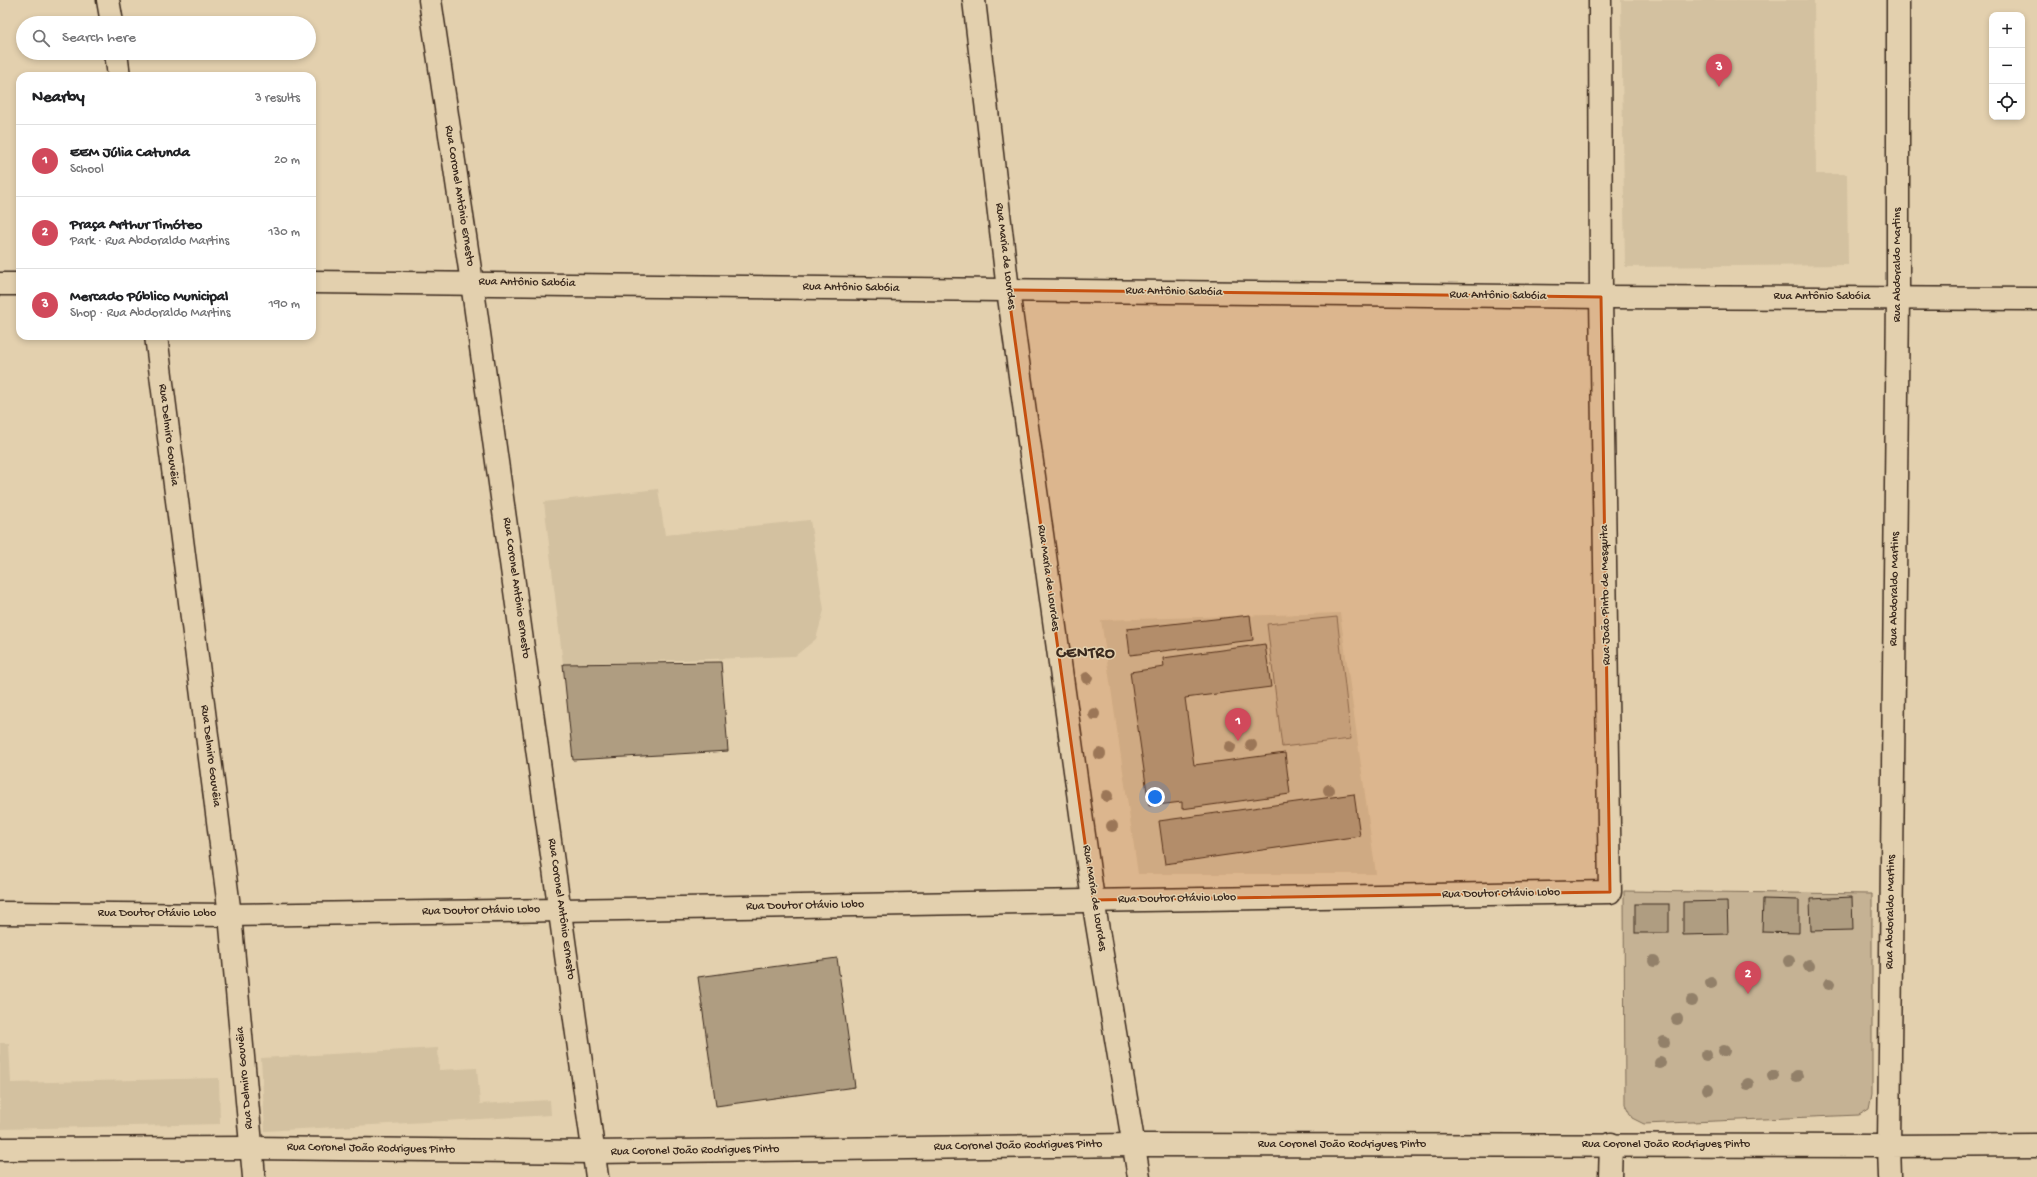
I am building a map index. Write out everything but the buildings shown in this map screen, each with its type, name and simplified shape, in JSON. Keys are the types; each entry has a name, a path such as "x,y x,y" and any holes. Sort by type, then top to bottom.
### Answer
{"street":[{"path":"108,0 111,16"},
{"name":"Rua Coronel Antônio Ernesto","path":"430,0 472,283 561,910 593,1152 598,1177"},
{"name":"Rua Maria de Lourdes","path":"974,0 1008,290 1093,900 1139,1177"},
{"name":"Rua João Pinto de Mesquita","path":"1600,0 1601,297 1610,892"},
{"name":"Rua Abdoraldo Martins","path":"1890,1177 1889,1146 1898,297 1898,0"},
{"path":"117,60 118,72"},
{"name":"Rua Antônio Sabóia","path":"316,282 1601,297 1898,297 2037,299"},
{"path":"0,284 16,284"},
{"name":"Rua Delmiro Gouvêia","path":"157,340 230,915 254,1177"},
{"name":"Rua Doutor Otávio Lobo","path":"0,913 230,915 1610,892"},
{"path":"1610,1177 1611,1144"},
{"name":"Rua Coronel João Rodrigues Pinto","path":"0,1149 251,1148 593,1152 1134,1145 2037,1145"}],"highlighted area":[{"path":"1008,290 1601,297 1610,892 1093,900"}],"shaded area":[{"path":"1621,0 1814,0 1816,174 1847,174 1848,265 1625,267"},
{"path":"658,489 665,535 810,520 824,610 816,639 795,656 563,664 544,502"},
{"path":"1340,613 1376,874 1138,874 1101,620"},
{"path":"1337,617 1351,739 1282,747 1267,624"},
{"path":"1624,891 1872,894 1872,1094 1869,1109 1859,1115 1644,1124 1632,1118 1625,1104"},
{"path":"0,1043 9,1043 11,1083 219,1078 220,1124 0,1129"},
{"path":"438,1048 439,1070 477,1068 480,1104 550,1100 551,1115 265,1131 261,1058"}],"place":[{"name":"Mercado Público Municipal","path":"1719,87"},
{"name":"EEM Júlia Catunda","path":"1238,741"},
{"name":"Praça Arthur Timóteo","path":"1748,994"}],"district":[{"name":"CENTRO","path":"1086,654"}]}
